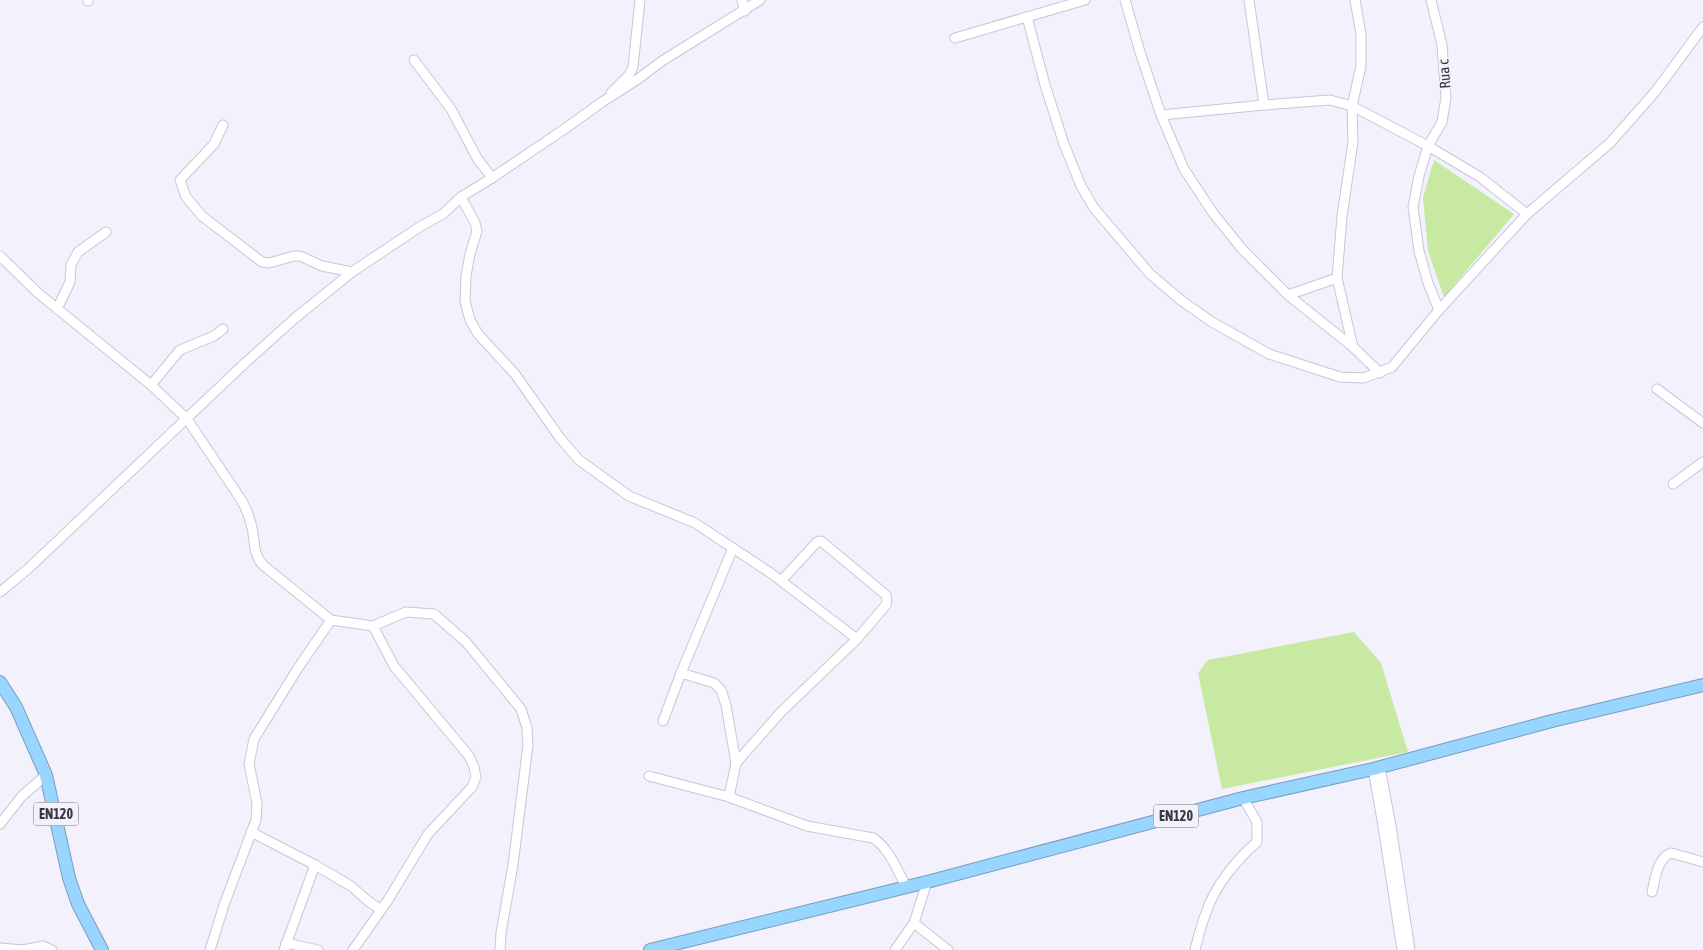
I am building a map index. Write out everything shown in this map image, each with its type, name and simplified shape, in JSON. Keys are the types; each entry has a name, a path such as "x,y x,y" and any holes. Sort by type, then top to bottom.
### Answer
{"highway":[{"name":"EN120","path":"0,682 16,707 46,775 75,896 102,950"},
{"name":"EN120","path":"650,950 667,948 927,882 1243,798 1376,768 1552,721 1703,685"}],"street":[{"path":"602,102 629,75 633,67 640,0"},
{"path":"742,0 745,10"},
{"path":"0,592 29,568 244,364 352,272 391,248 421,226 443,214 461,197 566,128 662,61 760,0"},
{"path":"955,38 1085,0"},
{"path":"1125,0 1140,52 1162,115 1184,169 1213,213 1242,249 1288,295 1353,347 1380,373"},
{"path":"1249,0 1264,105"},
{"path":"1353,347 1338,278 1342,216 1353,142 1352,106 1361,66 1361,34 1355,0"},
{"name":"Rua c","path":"1431,0 1442,45 1446,98 1442,122 1428,146 1419,176 1413,207 1419,251 1428,283 1439,310"},
{"path":"1028,17 1045,85 1064,144 1081,186 1094,208 1150,274 1182,301 1212,322 1269,354 1340,377 1364,378 1392,367 1439,310 1527,214 1610,143 1655,92 1703,27"},
{"path":"414,60 451,109 477,158 492,178"},
{"path":"1162,115 1330,100 1352,106 1428,146 1480,177 1527,214"},
{"path":"223,125 214,144 180,180 186,197 202,216 262,262 269,263 300,256 322,266 352,272"},
{"path":"461,197 475,223 477,231 466,276 465,301 470,320 478,334 515,374 560,438 579,460 629,496 695,523 781,581 857,639"},
{"path":"56,308 70,282 71,265 78,252 106,232"},
{"path":"0,256 56,308 151,385 187,419 242,501 249,515 255,553 258,560 331,620 373,626 406,612 434,614 466,642 521,709 527,728 528,745 500,950"},
{"path":"1288,295 1338,278"},
{"path":"151,385 180,350 214,336 223,329"},
{"path":"1657,389 1703,423"},
{"path":"1673,484 1703,462"},
{"path":"736,763 781,712 857,639 886,605 888,600 886,595 821,541 817,542 781,581"},
{"path":"663,721 733,548"},
{"path":"210,950 256,820 257,803 249,764 254,739 298,668 331,620"},
{"path":"353,950 381,910 428,834 464,797 472,787 476,777 469,756 394,666 373,626"},
{"path":"681,673 714,683 720,690 726,705 736,763 729,797"},
{"path":"1376,768 1402,950"},
{"path":"1376,768 1391,826 1410,950"},
{"path":"0,824 22,796 46,775"},
{"path":"649,776 729,797 807,826 873,838 880,842 886,850 906,886"},
{"path":"1195,950 1206,911 1226,876 1244,853 1257,842 1256,822 1243,798"},
{"path":"251,832 351,886 381,910"},
{"path":"1652,892 1659,867 1667,854 1671,853 1703,862"},
{"path":"315,865 285,947 315,948 318,950"},
{"path":"895,950 914,923 927,882"},
{"path":"914,923 948,950"},
{"path":"0,948 23,950 43,946 52,950"}],"green space":[{"path":"1434,160 1514,214 1444,297 1428,251 1423,197"},
{"path":"1354,632 1381,663 1408,752 1222,789 1198,673 1208,660"}]}
